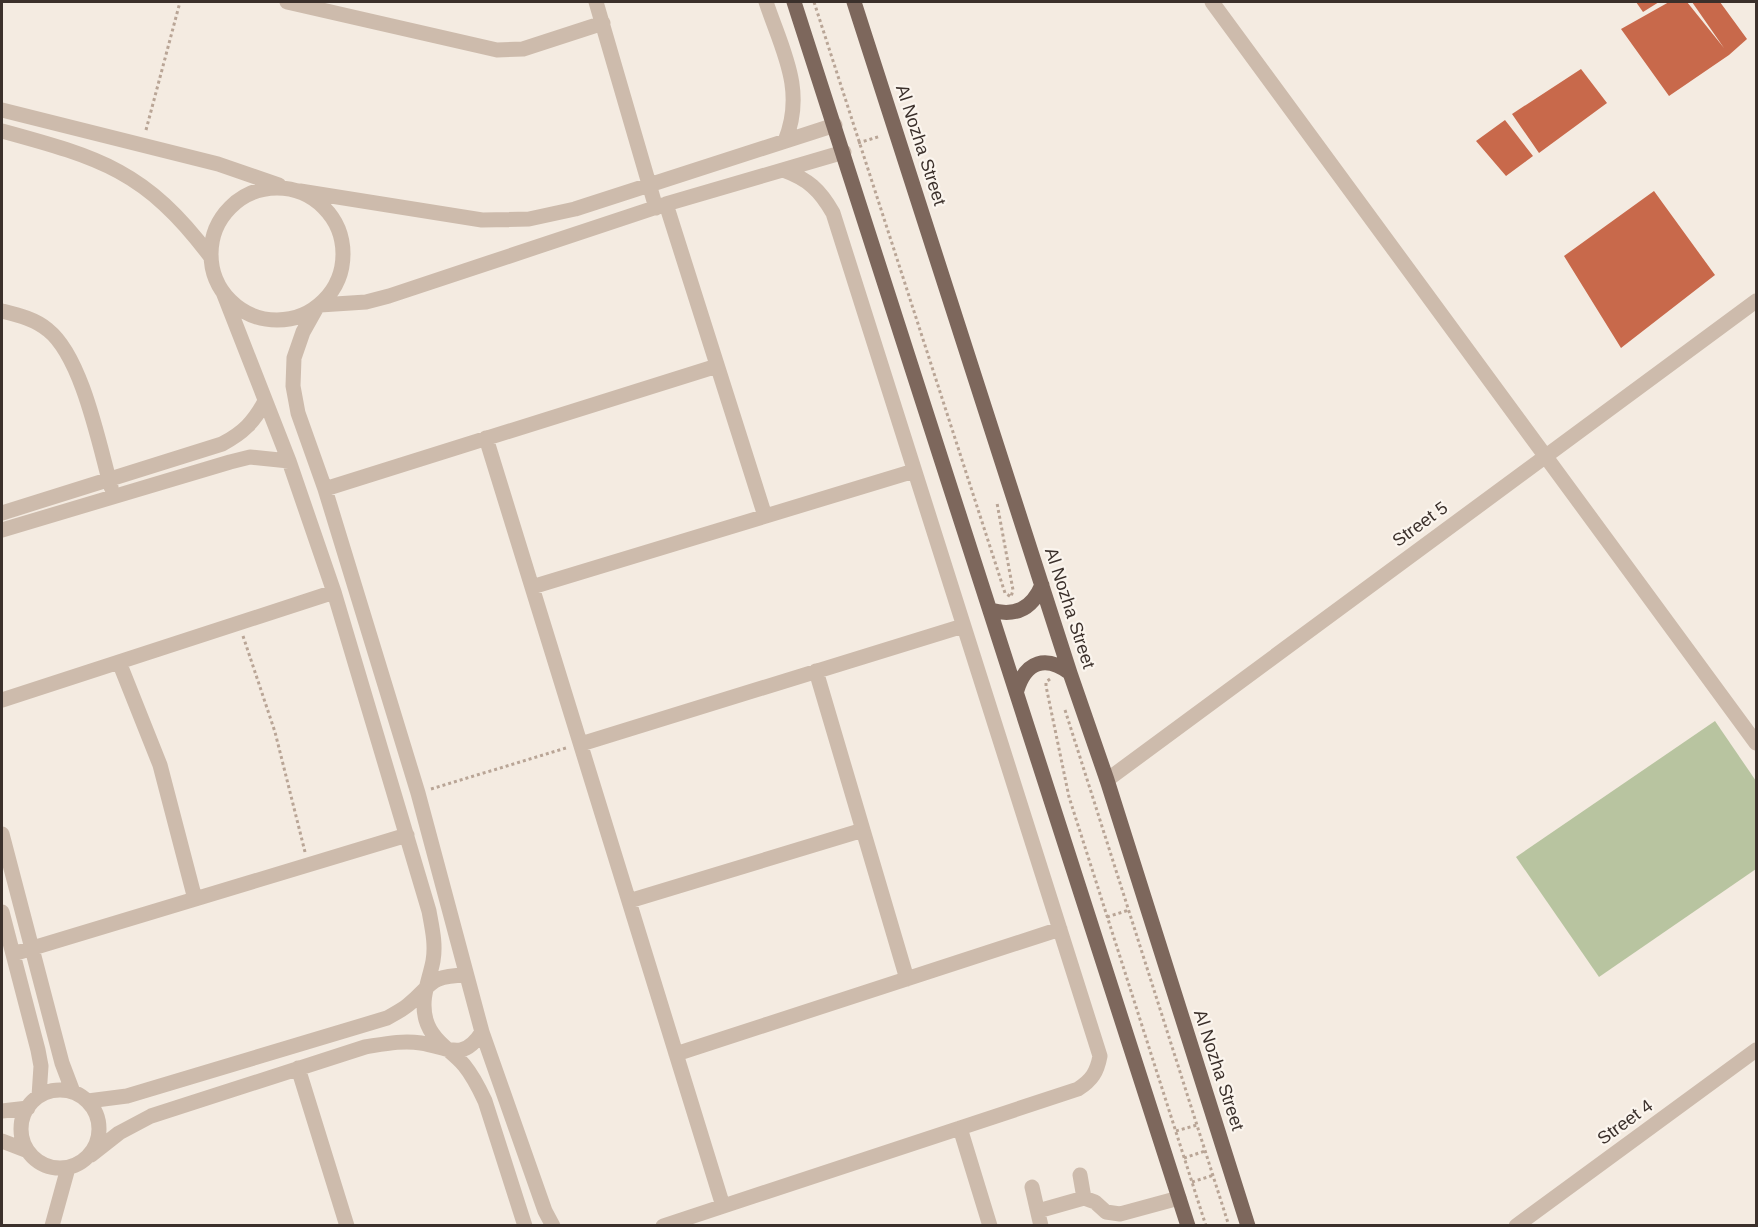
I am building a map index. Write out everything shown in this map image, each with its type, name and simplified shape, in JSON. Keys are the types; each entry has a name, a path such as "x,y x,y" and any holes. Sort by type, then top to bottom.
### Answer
{"main road":[{"path":"794,2 1188,1226"},
{"name":"Al Nozha Street","path":"855,2 1070,673 1107,780 1248,1226"},
{"path":"990,610 1003,614 1022,610 1037,597 1042,585"},
{"path":"1017,690 1021,676 1031,666 1045,662 1059,664 1070,673"}],"street":[{"path":"287,2 350,9 497,50 523,49 603,23"},
{"path":"597,2 649,185 661,206 717,366 765,516"},
{"path":"766,2 793,82 796,102 793,122 785,141"},
{"path":"1212,2 1756,742"},
{"path":"2,110 218,164 294,189 320,203 335,221 343,242 343,266 335,287 318,306 303,332 294,358 293,386 298,413 325,489 418,793 482,1032 544,1211 553,1226"},
{"path":"525,1226 485,1101 464,1065 435,1038 426,1022 423,1004 433,961 434,936 407,836 334,592 289,460 223,292 214,275 210,255 213,232 225,212 242,196 264,188 294,189 482,220 529,219 649,185 835,125"},
{"path":"2,131 71,150 112,166 150,190 183,220 210,255"},
{"path":"223,292 237,307 256,317 277,320 298,317 318,306 354,304 389,296 661,206 843,150"},
{"path":"663,1226 1078,1089 1090,1082 1098,1070 1100,1056 833,213 822,193 804,178 783,170"},
{"name":"Street 5","path":"1107,780 1756,301"},
{"path":"2,311 28,318 48,329 64,346 75,367 115,498"},
{"path":"325,489 717,366"},
{"path":"2,513 222,444 241,434 255,420 265,401"},
{"path":"486,438 723,1206"},
{"path":"2,531 250,457 289,460"},
{"path":"532,587 914,471"},
{"path":"2,700 334,592"},
{"path":"580,744 963,626"},
{"path":"119,662 160,765 195,899"},
{"path":"816,671 907,979"},
{"path":"629,901 863,830"},
{"path":"2,834 62,1063 73,1092"},
{"path":"13,954 407,836"},
{"path":"2,912 38,1050 41,1066 39,1096"},
{"path":"676,1054 1060,929"},
{"path":"87,1101 127,1096 387,1018 409,1005 426,986 438,979 466,975"},
{"path":"2,1141 28,1151 45,1166 68,1168 91,1155 119,1133 151,1116 365,1047 393,1042 421,1043 448,1051 462,1050 474,1044 482,1032"},
{"name":"Street 4","path":"1516,1226 1756,1050"},
{"path":"298,1068 347,1226"},
{"path":"28,1151 21,1130 28,1108 39,1096 56,1091 73,1092 87,1101 99,1121 100,1133 91,1155"},
{"path":"2,1111 28,1108"},
{"path":"960,1128 990,1226"},
{"path":"52,1226 68,1168"},
{"path":"1080,1175 1084,1198"},
{"path":"1032,1187 1040,1218 1084,1198"},
{"path":"1084,1198 1113,1214 1179,1198"}],"path":[{"path":"142,145 180,2"},
{"path":"814,2 1005,593 1011,597 1013,590 995,496"},
{"path":"843,150 896,131"},
{"path":"880,136 883,147"},
{"path":"238,623 275,732 308,865"},
{"path":"1056,682 1049,678 1046,682 1060,763 1206,1226"},
{"path":"1063,704 1229,1226"},
{"path":"418,793 580,744"},
{"path":"1090,921 1145,906"},
{"path":"1176,1131 1197,1125"},
{"path":"1184,1158 1206,1151"},
{"path":"1192,1182 1213,1175"}],"green space":[{"path":"1715,721 1756,781 1756,869 1599,977 1516,857"}],"building":[{"path":"1636,2 1659,2 1643,12"},
{"path":"1669,2 1687,2 1724,48 1692,2 1720,2 1747,39 1729,55 1669,96 1621,29"},
{"path":"1581,69 1607,103 1539,153 1512,114"},
{"path":"1505,120 1533,156 1506,176 1476,141"},
{"path":"1654,191 1715,275 1621,348 1564,256"}]}
